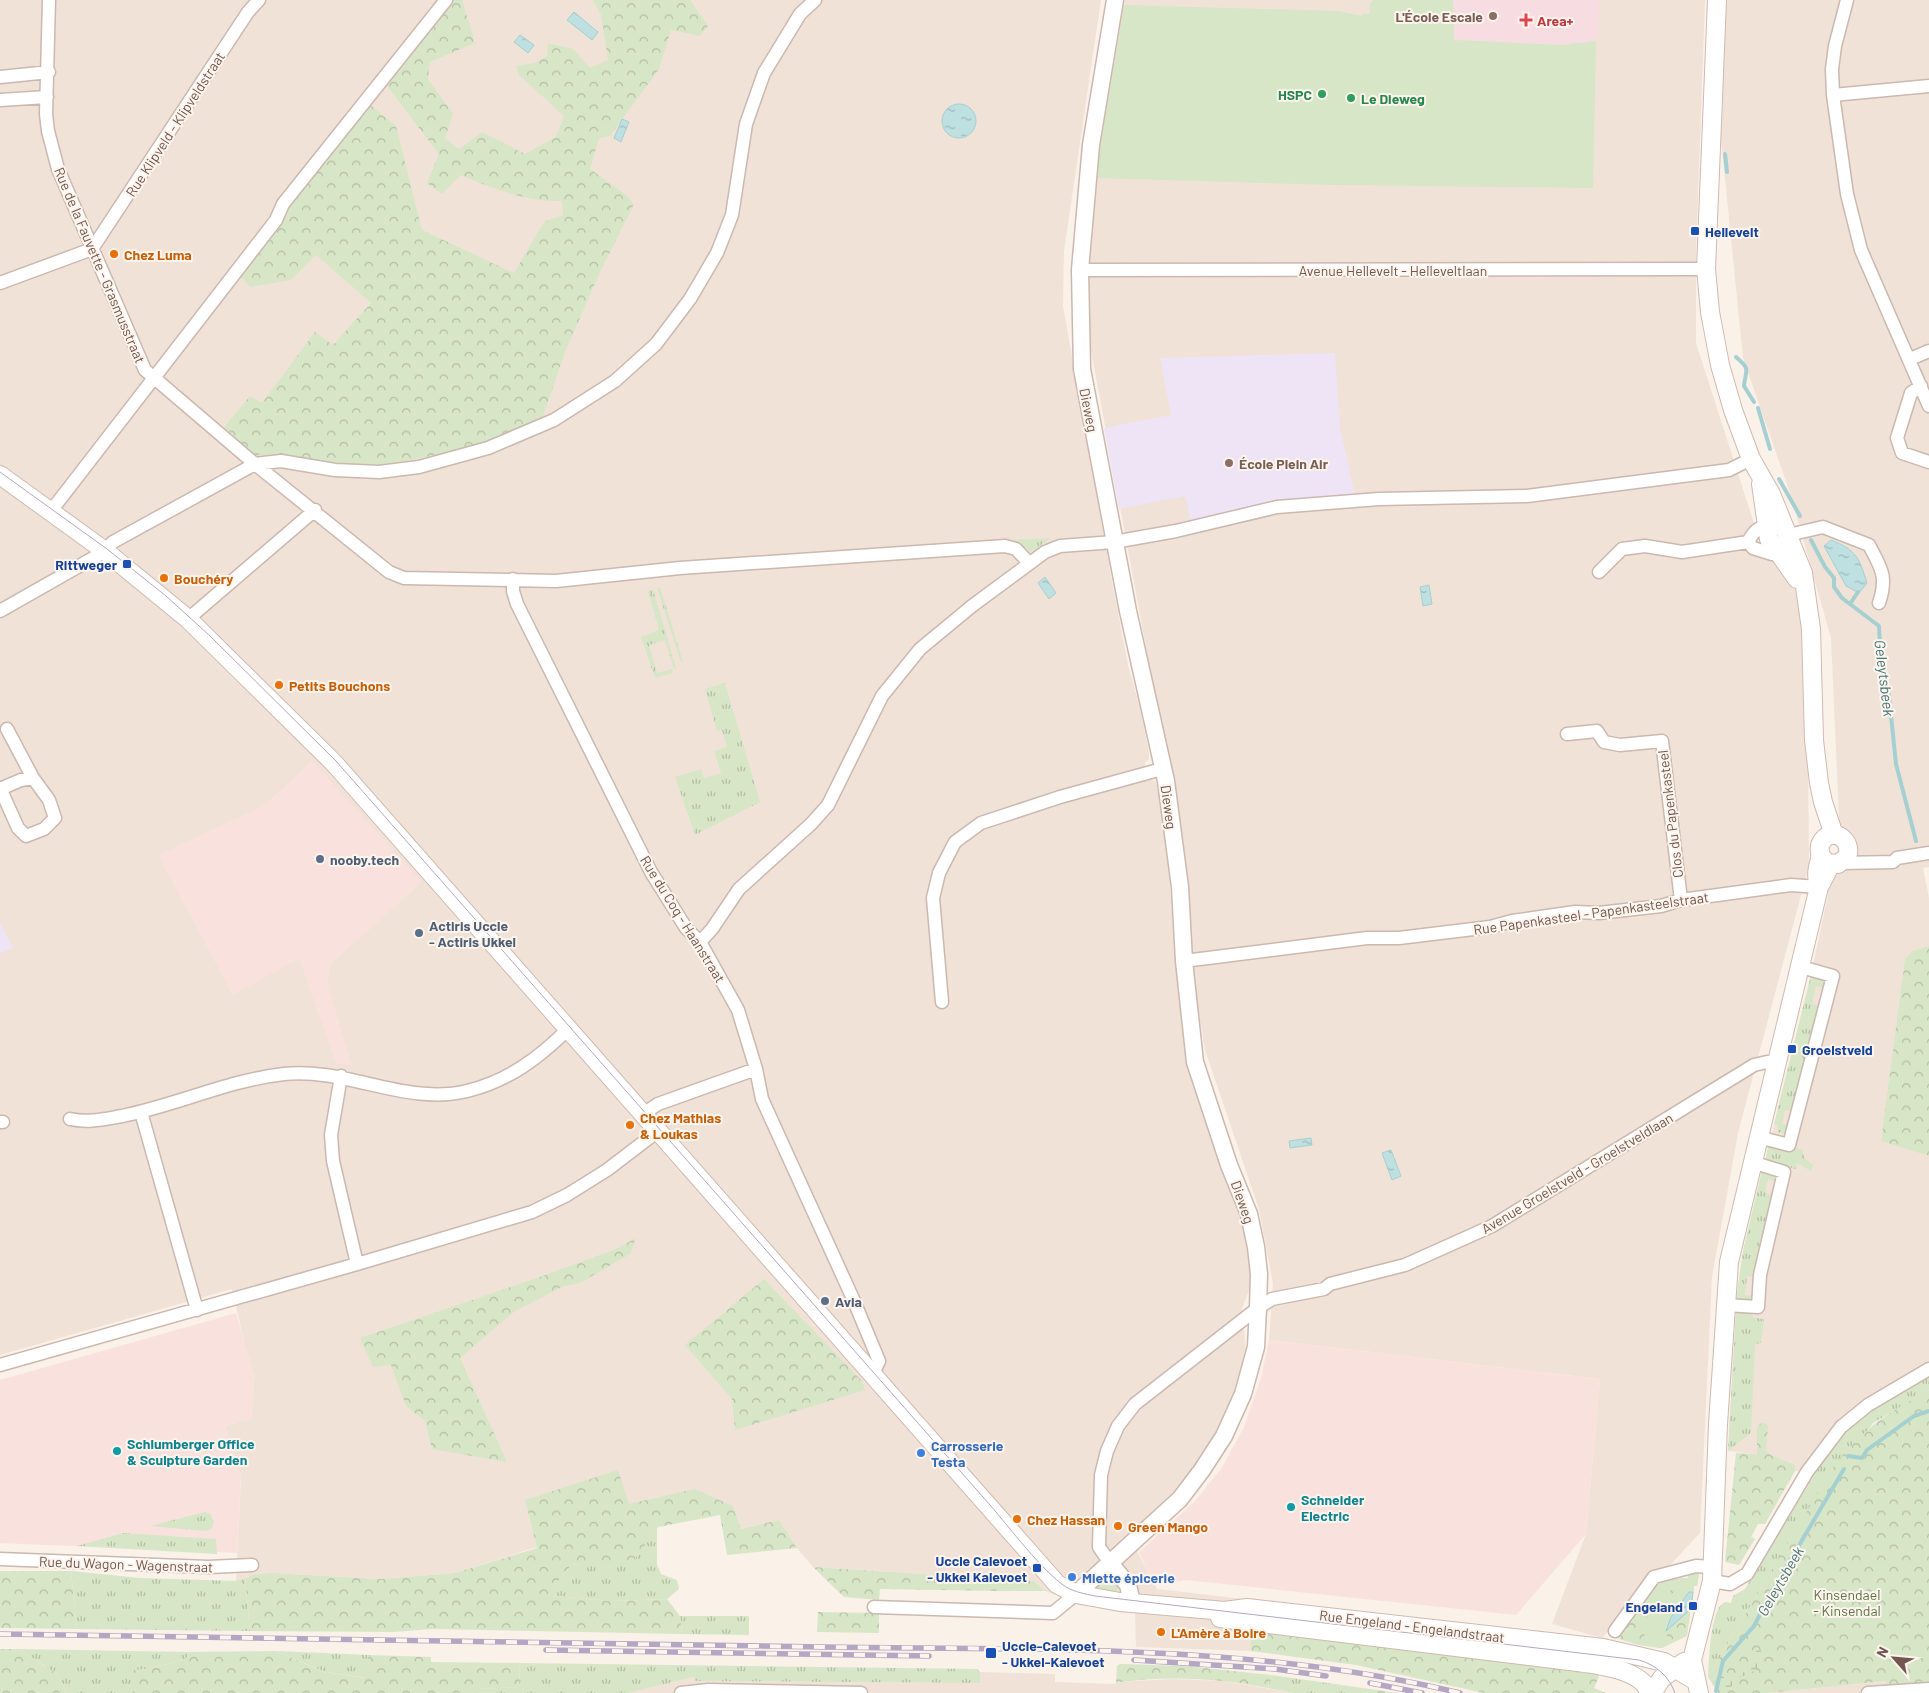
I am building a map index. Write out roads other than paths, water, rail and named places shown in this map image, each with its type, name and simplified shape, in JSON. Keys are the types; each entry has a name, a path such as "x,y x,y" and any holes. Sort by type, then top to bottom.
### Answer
{"main road":[{"path":"1698,1687 1692,1660 1712,1574 1725,1305 1729,1262 1819,887 1833,851 1822,802 1814,740 1811,629 1804,589 1785,539 1771,494 1751,459 1720,365 1710,312 1706,269 1717,0"},
{"path":"0,475 105,551 188,619 334,763 1052,1580 1076,1594"},
{"path":"1760,476 1769,539 1785,539"},
{"name":"Rue Engeland - Engelandstraat","path":"1076,1594 1139,1604 1225,1611 1246,1608 1604,1648 1651,1658 1675,1667 1698,1687"},
{"name":"Rue Engeland - Engelandstraat","path":"1139,1604 1156,1610 1552,1658 1616,1669 1638,1680 1646,1686 1650,1693"},
{"path":"1650,1693 1662,1678 1681,1662 1692,1660"}],"street":[{"name":"Rue de la Fauvette - Grasmusstraat","path":"49,0 48,131 58,169 145,370 255,464 315,510 389,572 404,578 556,581 680,568 1005,546 1016,548 1029,563"},
{"name":"Rue Klipveld - Klipveldstraat","path":"92,249 248,12 259,0"},
{"path":"51,511 276,220 283,204 446,0"},
{"path":"0,610 105,551 113,542 255,464 281,461 335,470 380,472 419,467 488,448 554,420 615,380 656,344 690,299 717,253 732,215 746,124 764,73 800,14 815,0"},
{"name":"Dieweg","path":"1076,1594 1180,1499 1224,1436 1243,1394 1256,1347 1259,1274 1249,1214 1229,1164 1197,1070 1184,961 1180,887 1162,769 1114,542 1082,369 1080,270 1091,145 1115,0"},
{"path":"1847,0 1835,46 1833,95 1841,162 1861,250 1929,406"},
{"path":"0,77 48,72"},
{"path":"1833,95 1929,86"},
{"path":"0,100 48,97"},
{"path":"0,283 92,249"},
{"name":"Avenue Hellevelt - Helleveltlaan","path":"1080,270 1706,269"},
{"path":"1910,359 1929,351"},
{"path":"1921,386 1911,393 1897,438 1902,453 1929,462"},
{"path":"700,942 712,929 740,889 811,824 828,805 882,696 898,673 942,629 1029,563 1060,546 1114,542 1176,532 1277,507 1379,499 1526,496 1728,470 1751,459"},
{"path":"188,619 315,510"},
{"path":"1748,542 1757,529 1766,526"},
{"path":"1599,572 1622,549 1645,546 1682,552 1748,542 1760,551 1772,554 1785,539 1822,527 1868,545 1883,572 1885,586 1879,603"},
{"name":"Rue du Coq - Haanstraat","path":"513,579 513,591 517,604 651,872 686,928 700,942 738,1010 756,1069 762,1099 854,1301 879,1361 872,1376"},
{"path":"8,729 33,778 49,800 55,818 44,829 26,836 18,828 0,788 21,780 33,778"},
{"name":"Clos du Papenkasteel","path":"1567,734 1597,731 1604,742 1620,745 1662,741 1681,900"},
{"path":"942,1002 932,898 939,873 956,842 981,823 1060,797 1162,769"},
{"path":"1833,851 1893,862 1897,858 1929,852"},
{"name":"Rue Papenkasteel - Papenkasteelstraat","path":"1184,961 1367,938 1399,938 1490,927 1512,921 1575,912 1599,913 1661,906 1681,900 1791,885 1819,887"},
{"path":"1758,1138 1789,1145 1813,1058 1833,976 1801,967"},
{"path":"70,1119 85,1122 141,1112 274,1075 300,1072 341,1076 412,1092 464,1092 491,1085 507,1078 528,1064 568,1029"},
{"name":"Avenue Groelstveld - Groelstveldlaan","path":"1110,1563 1099,1547 1099,1505 1101,1475 1107,1451 1118,1426 1135,1404 1258,1308 1272,1300 1324,1289 1330,1284 1405,1265 1492,1226 1634,1141 1754,1065 1776,1064"},
{"path":"643,1114 658,1104 756,1069"},
{"path":"341,1076 332,1135 333,1161 357,1264"},
{"path":"141,1112 197,1310"},
{"path":"0,1365 357,1264 532,1212 567,1195 607,1170 658,1131"},
{"path":"1725,1305 1758,1312 1760,1275 1784,1172 1752,1162"},
{"path":"1615,1631 1654,1577 1696,1566 1730,1584 1747,1574 1807,1472 1841,1426 1868,1405 1929,1369"},
{"name":"Rue du Wagon - Wagenstraat","path":"0,1559 208,1567 252,1565"},
{"path":"1110,1563 1128,1585 1139,1604"},
{"path":"874,1607 1054,1613 1076,1594"},
{"path":"1868,1693 1929,1689"},
{"path":"681,1693 708,1690 861,1693"}],"water":[{"path":"574,12 598,32 592,40 567,20"},
{"path":"520,35 534,45 528,53 514,42"},
{"path":"959,104 966,105 971,109 975,114 975,128 971,133 966,137 959,138 952,137 947,133 943,128 942,121 943,114 947,109 952,105"},
{"path":"622,119 629,122 621,142 614,138"},
{"path":"1831,540 1852,551 1859,561 1867,583 1859,593 1846,586 1824,546"},
{"path":"1045,577 1056,593 1049,599 1038,583"},
{"path":"1429,585 1432,604 1423,606 1420,587"},
{"path":"1311,1138 1312,1145 1290,1148 1289,1141"},
{"path":"1391,1150 1401,1176 1392,1180 1382,1153"},
{"path":"1689,1592 1693,1592 1691,1609 1666,1631 1671,1617"}],"waterway":[{"name":"Geleytsbeek","path":"1725,154 1727,172"},
{"name":"Geleytsbeek","path":"1736,357 1746,367 1744,386 1754,402"},
{"name":"Geleytsbeek","path":"1758,408 1770,449"},
{"name":"Geleytsbeek","path":"1779,479 1800,516"},
{"name":"Geleytsbeek","path":"1811,540 1825,567 1834,578 1834,587 1842,598 1879,626 1881,663 1889,696 1896,764 1916,841"},
{"path":"1850,604 1858,592"},
{"path":"1848,1456 1862,1458 1867,1450 1914,1416 1929,1411"},
{"name":"Geleytsbeek","path":"1716,1691 1723,1661 1754,1626 1771,1593 1844,1469"}],"tram line":[{"path":"0,472 107,549 166,596 209,635 336,761 990,1505 1026,1549 1066,1587 1076,1592 1095,1596 1639,1660 1661,1672 1669,1681 1675,1693"}],"railway":[{"path":"0,1634 1143,1652 1303,1665 1382,1677 1460,1693"},
{"path":"546,1650 929,1656"},
{"path":"1134,1660 1275,1669 1326,1676"},
{"path":"1370,1683 1422,1693"}],"place":[{"name":"L'École Escale","path":"1493,16"},
{"name":"Area+","path":"1526,20"},
{"name":"HSPC","path":"1322,94"},
{"name":"Le Dieweg","path":"1351,98"},
{"name":"Hellevelt","path":"1695,231"},
{"name":"Chez Luma","path":"114,254"},
{"name":"École Plein Air","path":"1229,463"},
{"name":"Rittweger","path":"127,564"},
{"name":"Bouchéry","path":"164,578"},
{"name":"Petits Bouchons","path":"279,685"},
{"name":"nooby.tech","path":"320,859"},
{"name":"Actiris Uccle - Actiris Ukkel","path":"419,933"},
{"name":"Groelstveld","path":"1792,1049"},
{"name":"Chez Mathias & Loukas","path":"630,1125"},
{"name":"Avia","path":"825,1301"},
{"name":"Schlumberger Office & Sculpture Garden","path":"117,1451"},
{"name":"Carrosserie Testa","path":"921,1453"},
{"name":"Schneider Electric","path":"1291,1507"},
{"name":"Chez Hassan","path":"1017,1519"},
{"name":"Green Mango","path":"1118,1526"},
{"name":"Uccle Calevoet - Ukkel Kalevoet","path":"1037,1568"},
{"name":"Miette épicerie","path":"1072,1577"},
{"name":"Engeland","path":"1693,1606"},
{"name":"L'Amère à Boire","path":"1161,1632"},
{"name":"Uccle-Calevoet - Ukkel-Kalevoet","path":"991,1653"}],"park label":[{"name":"Kinsendael - Kinsendal","path":"1847,1602"}]}
